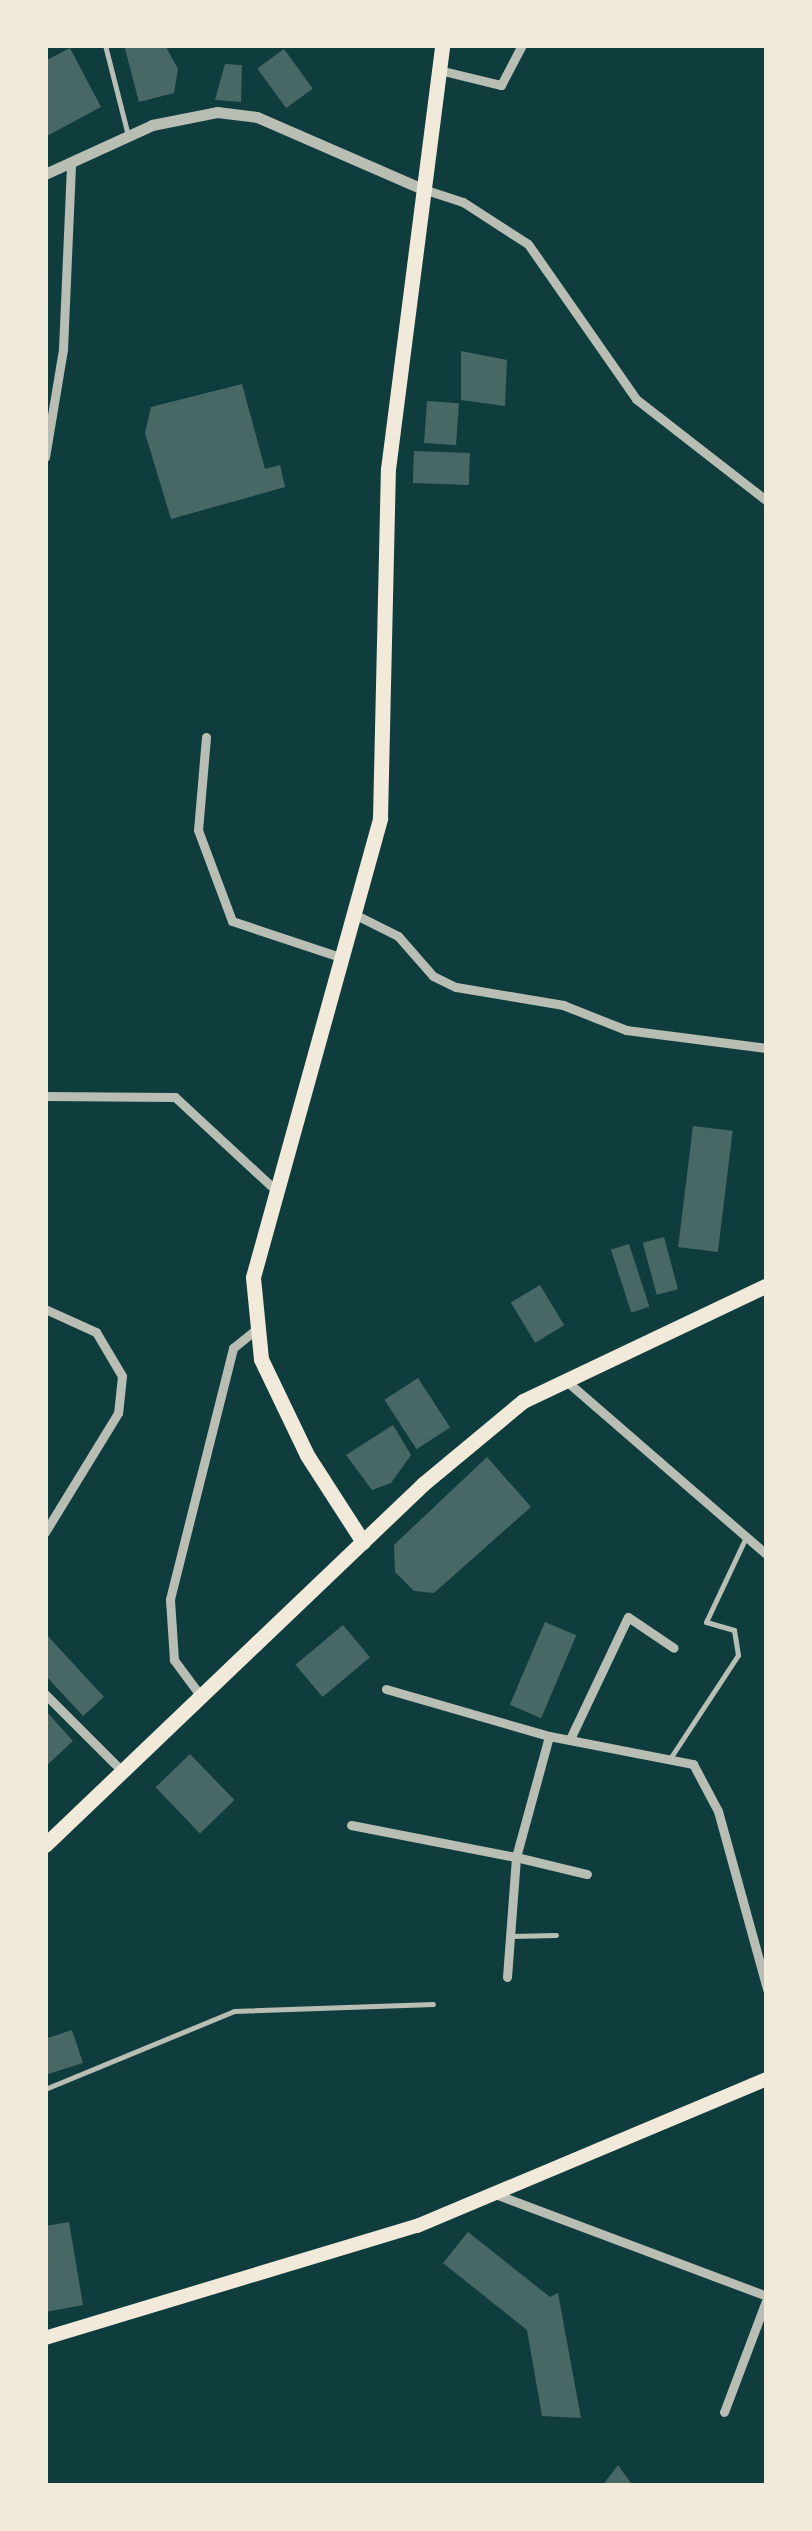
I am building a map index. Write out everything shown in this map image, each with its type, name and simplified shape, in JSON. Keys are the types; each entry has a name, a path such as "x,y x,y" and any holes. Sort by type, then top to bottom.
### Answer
{"main road":[{"path":"363,1542 307,1456 254,1332 252,1277 271,1186 356,915 380,818 388,468 420,188 442,45"},
{"path":"45,1845 460,1450 563,1376 767,1285"},
{"path":"45,2338 498,2196 767,2079"}],"street":[{"path":"439,70 501,85 522,45"},
{"path":"45,174 128,135 217,112 257,117 420,188 462,202 528,244 636,398 767,501"},
{"path":"45,457 57,415 71,163"},
{"path":"45,409 57,415"},
{"path":"206,737 198,830 232,921 343,958"},
{"path":"356,915 398,936 433,976 456,987 563,1006 626,1030 767,1048"},
{"path":"45,1096 175,1097 271,1186"},
{"path":"45,1309 96,1332 122,1376 118,1414 45,1532"},
{"path":"200,1694 174,1660 170,1599 233,1348 254,1332"},
{"path":"563,1376 767,1555"},
{"path":"570,1739 628,1617 674,1648"},
{"path":"386,1689 548,1736 671,1758 706,1777 767,1989"},
{"path":"45,1694 121,1770"},
{"path":"507,1977 516,1857 548,1736"},
{"path":"351,1825 586,1874"},
{"path":"498,2196 767,2297 724,2412"}],"lane":[{"path":"106,45 128,135"},
{"path":"671,1758 738,1655 734,1630 706,1622 746,1537"},
{"path":"510,1936 556,1935"},
{"path":"45,2090 234,2011 433,2004"}],"building":[{"path":"124,45 165,45 178,69 174,93 139,102"},
{"path":"70,48 101,107 45,137 45,61"},
{"path":"284,49 313,89 286,108 257,68"},
{"path":"225,64 242,65 241,102 215,100"},
{"path":"461,351 507,360 505,406 461,400"},
{"path":"242,384 265,469 280,465 285,487 171,519 145,433 151,407"},
{"path":"427,401 459,403 456,445 424,443"},
{"path":"414,451 470,453 469,485 413,483"},
{"path":"693,1126 733,1131 718,1252 678,1247"},
{"path":"664,1237 678,1289 657,1295 643,1243"},
{"path":"629,1244 649,1307 631,1313 611,1250"},
{"path":"540,1285 564,1325 535,1343 511,1303"},
{"path":"418,1378 450,1427 417,1449 384,1400"},
{"path":"393,1425 411,1455 391,1483 372,1490 346,1455"},
{"path":"487,1457 531,1507 434,1593 414,1591 395,1572 394,1545"},
{"path":"545,1622 576,1635 541,1718 510,1705"},
{"path":"343,1625 370,1657 323,1697 296,1665"},
{"path":"45,1633 104,1697 83,1716 45,1675"},
{"path":"45,1710 73,1741 45,1767"},
{"path":"190,1754 234,1800 200,1833 155,1787"},
{"path":"72,2030 83,2063 45,2075 45,2039"},
{"path":"69,2222 83,2305 45,2312 45,2226"},
{"path":"468,2232 550,2297 558,2293 581,2418 542,2416 527,2330 443,2263"},
{"path":"618,2465 633,2486 602,2486"}]}
